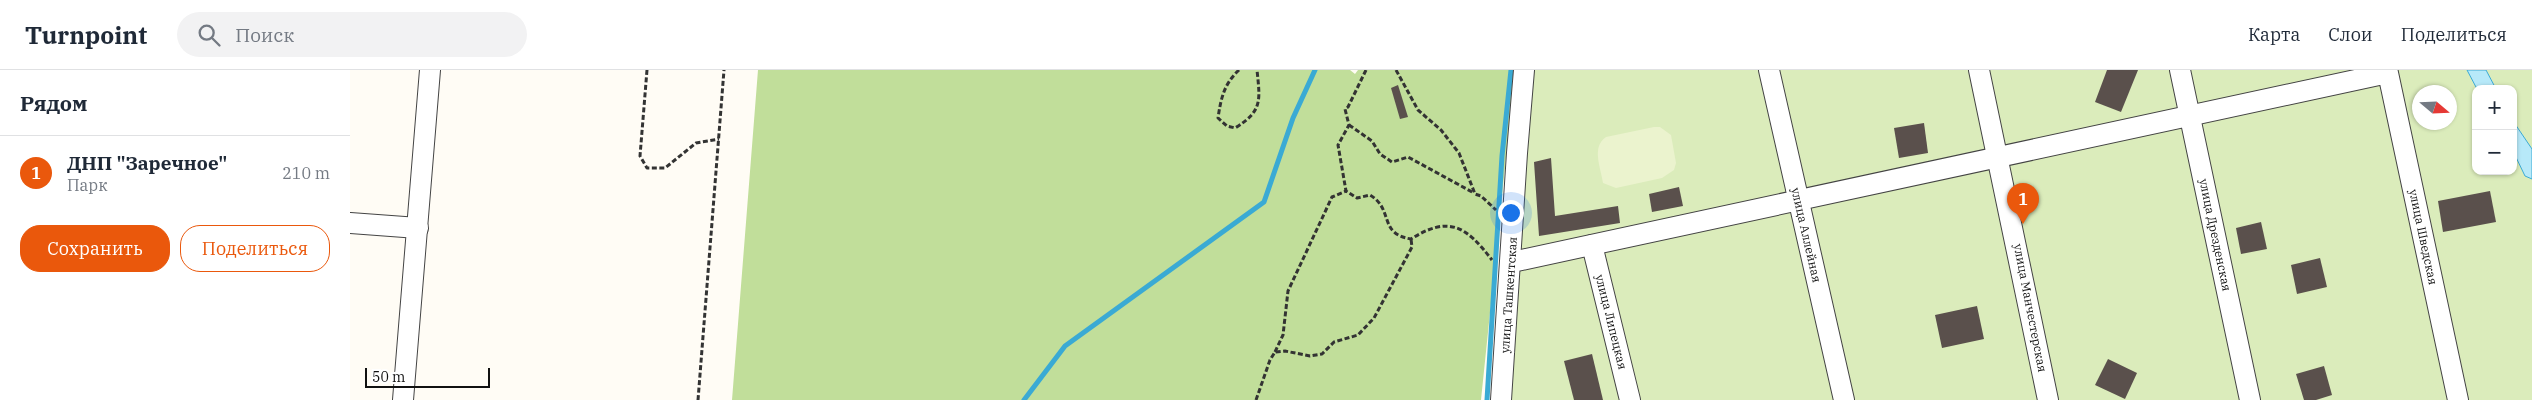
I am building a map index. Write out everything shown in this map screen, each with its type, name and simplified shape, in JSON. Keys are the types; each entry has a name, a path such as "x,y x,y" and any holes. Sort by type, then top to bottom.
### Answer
{"street":[{"path":"403,400 430,70"},
{"name":"улица Ташкентская","path":"1501,400 1502,261 1517,153 1524,70"},
{"name":"улица Аллейная","path":"1769,70 1844,400"},
{"name":"улица Манчестерская","path":"1979,70 1999,157 2048,400"},
{"name":"улица Дрезденская","path":"2180,70 2250,400"},
{"name":"улица Шведская","path":"2190,117 2388,73 2458,400"},
{"path":"1502,261 1592,245 1798,202 2190,117"},
{"path":"350,224 418,228"},
{"name":"улица Липецкая","path":"1592,245 1630,400"}],"path":[{"path":"647,70 640,156 647,168 665,168 696,143 719,139"},
{"path":"698,400 724,70"},
{"path":"1239,70 1228,80 1221,98 1218,118 1227,126 1235,128 1248,120 1258,108 1260,94 1257,70"},
{"path":"1366,70 1345,109 1350,125 1372,141 1380,154 1392,162 1408,157 1481,196 1496,210"},
{"path":"1396,70 1418,110 1441,130 1459,152 1475,194"},
{"path":"1350,125 1338,145 1346,191 1358,198 1370,195 1380,201 1392,231 1398,237 1411,239 1427,229 1445,224 1457,227 1502,261"},
{"path":"1256,400 1270,360 1283,336 1288,291 1332,196 1346,191"},
{"path":"1275,352 1292,352 1310,356 1322,354 1334,342 1358,335 1374,318 1412,246 1411,239"}],"green space":[{"path":"758,70 1350,70 1355,74 1358,70 1515,70 1481,400 732,400"},
{"path":"1525,70 2467,70 2475,85 2472,85 2472,175 2517,175 2517,159 2525,176 2532,179 2532,400 1501,400"},
{"path":"2486,70 2532,70 2532,149 2517,127 2517,85 2494,85"},
{"path":"1660,127 1671,135 1676,163 1674,170 1662,178 1616,188 1603,183 1598,158 1601,141 1606,137"}],"water":[{"path":"2467,70 2486,70 2494,85 2475,85"},
{"path":"2517,127 2532,149 2532,179 2525,176 2517,159"}],"building":[{"path":"2107,70 2138,70 2121,112 2095,102"},
{"path":"1398,85 1408,117 1400,119 1391,88"},
{"path":"1924,123 1928,153 1899,158 1894,128"},
{"path":"1551,158 1555,216 1618,206 1620,223 1539,236 1534,162"},
{"path":"1679,187 1683,206 1652,212 1649,194"},
{"path":"2490,191 2496,222 2443,232 2438,201"},
{"path":"2261,222 2267,249 2241,254 2236,228"},
{"path":"2320,258 2327,287 2297,294 2291,265"},
{"path":"1977,306 1984,339 1942,348 1935,315"},
{"path":"1592,354 1603,400 1574,400 1564,361"},
{"path":"2108,359 2137,373 2125,399 2095,385"},
{"path":"2324,366 2332,395 2316,400 2304,400 2296,374"}],"waterway":[{"path":"1024,400 1065,346 1264,202 1293,118 1315,70"},
{"path":"1487,400 1502,156 1511,70"}],"place":[{"name":"ДНП \"Заречное\"","path":"2023,224"}]}
